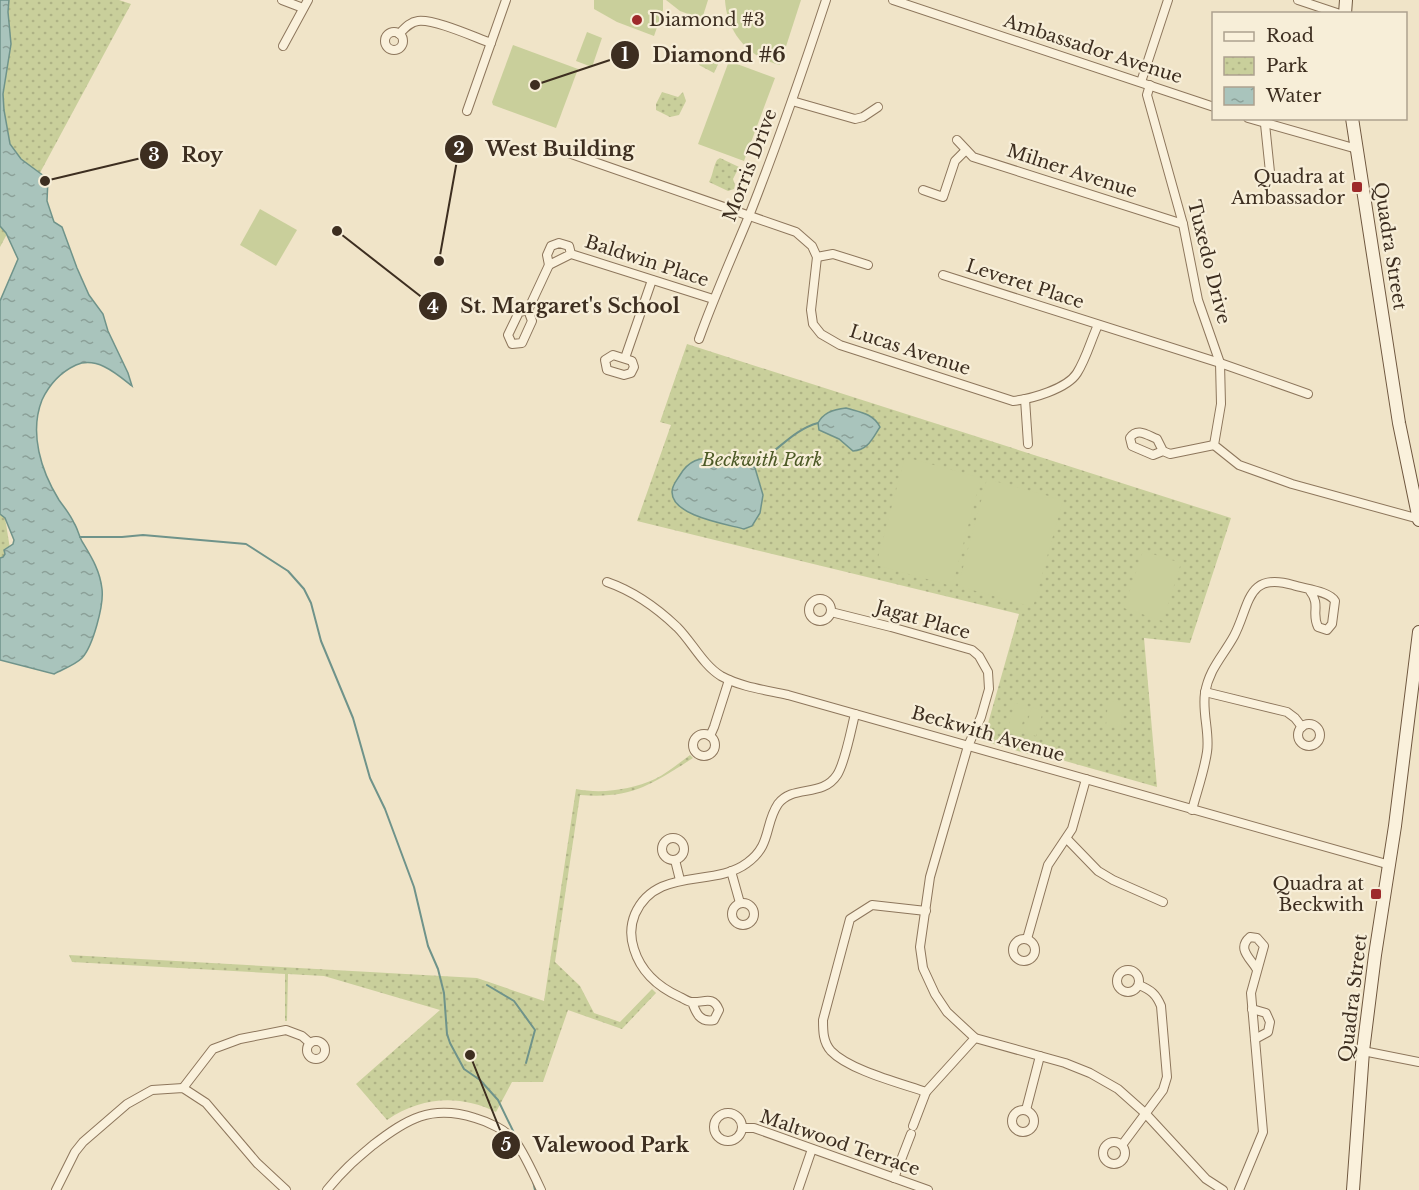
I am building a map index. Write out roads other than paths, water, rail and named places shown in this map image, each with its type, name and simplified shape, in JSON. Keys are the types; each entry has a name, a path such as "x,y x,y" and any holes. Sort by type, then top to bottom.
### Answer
{"main road":[{"name":"Quadra Street","path":"1352,120 1392,378 1414,475 1419,520"},
{"name":"Quadra Street","path":"1353,1190 1363,1051 1375,955 1416,686 1419,632"}],"street":[{"path":"282,0 306,4 283,46"},
{"path":"467,111 506,0"},
{"name":"Morris Drive","path":"699,339 792,101 826,0"},
{"name":"Ambassador Avenue","path":"893,0 1212,106"},
{"path":"1141,82 1168,0"},
{"path":"1298,0 1334,12"},
{"path":"399,34 411,23 430,22 491,43"},
{"name":"Tuxedo Drive","path":"1150,85 1148,95 1183,224 1198,300 1220,363 1221,404 1214,445"},
{"path":"792,101 855,119 863,117 878,107"},
{"path":"1254,120 1357,149"},
{"path":"1265,124 1270,172"},
{"name":"Milner Avenue","path":"957,140 973,157 1183,224"},
{"path":"554,148 796,231 812,246 817,258 833,254 868,265"},
{"path":"923,190 943,197 955,162 966,150"},
{"name":"Baldwin Place","path":"528,310 549,265 547,255 551,246 559,243 568,246 572,254"},
{"name":"Baldwin Place","path":"549,265 572,254 713,299"},
{"name":"Lucas Avenue","path":"817,258 811,310 813,324 821,334 840,345 1013,401 1065,385 1077,374 1098,325"},
{"name":"Leveret Place","path":"943,275 1098,325"},
{"path":"625,358 652,280"},
{"path":"1098,325 1220,363 1308,394"},
{"path":"1025,399 1028,444"},
{"path":"1163,451 1170,454 1214,445 1239,465 1292,484 1419,520"},
{"path":"1192,810 1207,752 1205,692 1214,665 1233,638 1250,595 1264,584 1274,580 1328,594 1335,601 1332,624 1327,630 1318,627 1315,622 1317,602 1310,591"},
{"name":"Beckwith Avenue","path":"607,582 632,594 677,627 714,670 729,680 1390,865"},
{"name":"Jagat Place","path":"831,612 962,647 972,650 979,656 988,672 989,689 981,717 968,746"},
{"path":"710,736 729,680"},
{"path":"1205,692 1287,712 1302,727"},
{"path":"692,1002 661,987 646,974 638,961 630,936 634,917 644,900 660,887 680,880 731,871 748,863 766,840 774,813 782,800 794,793 822,788 836,777 855,714"},
{"path":"968,746 930,877 920,947 923,968 935,994 947,1012 975,1038 1090,1073 1118,1089 1145,1113 1206,1179 1223,1190"},
{"path":"1027,939 1048,866 1072,829 1086,779"},
{"path":"1067,839 1098,871 1162,902"},
{"path":"675,860 680,880"},
{"path":"731,871 740,903"},
{"path":"926,911 872,905 850,920 822,1020 823,1035 830,1050 846,1063 926,1092"},
{"path":"1239,1190 1263,1132 1251,993 1257,968"},
{"path":"1122,1145 1163,1090 1167,1077 1161,1006 1157,997 1150,990 1139,985"},
{"path":"1252,1009 1266,1013 1270,1022 1268,1032 1255,1039"},
{"path":"183,1088 213,1049 240,1040 286,1030 302,1036 310,1043"},
{"path":"894,1178 926,1092 975,1038"},
{"path":"1363,1051 1419,1062"},
{"path":"1026,1110 1040,1056"},
{"path":"56,1190 75,1152 83,1142 127,1104 152,1090 183,1088 206,1103 257,1163 286,1190"},
{"path":"327,1190 343,1169 400,1125 423,1115 446,1112 465,1114 483,1120 515,1141 541,1190"},
{"name":"Maltwood Terrace","path":"742,1128 754,1128 928,1190"},
{"path":"798,1190 812,1149"}],"water":[{"path":"0,0 9,0 11,44 3,94 10,144 21,159 48,179 47,201 54,222 62,227 77,268 89,295 103,314 132,386 99,365 84,363 76,365 60,375 48,389 38,413 37,438 42,464 53,489 71,517 95,565 102,589 97,625 86,652 76,663 54,674 0,660 0,558 14,540 5,518 0,514 0,301 18,259 6,233 0,226"},
{"path":"846,408 870,416 880,427 862,449 853,451 839,439 819,430 818,423 826,414"},
{"path":"716,457 748,461 755,468 763,495 760,513 752,526 744,529 701,518 681,507 674,500 673,487 687,466 700,459"}],"waterway":[{"path":"753,465 792,436 818,423"},
{"path":"80,537 143,535 246,544 288,571 304,589 311,603 321,641 353,718 370,778 385,809 414,887 428,946 438,969 444,993 447,1034 450,1043 464,1069 480,1080 498,1100 516,1137"},
{"path":"487,985 514,1001 535,1030 526,1063"},
{"path":"533,1181 535,1190"}],"place":[{"name":"Diamond #3","path":"637,20"},
{"name":"Diamond #6","path":"535,85"},
{"name":"Roy","path":"45,181"},
{"name":"Quadra at Ambassador","path":"1357,187"},
{"name":"St. Margaret's School","path":"337,231"},
{"name":"West Building","path":"439,261"},
{"name":"Quadra at Beckwith","path":"1376,894"},
{"name":"Valewood Park","path":"470,1055"}],"park label":[{"name":"Beckwith Park","path":"762,460"}]}
